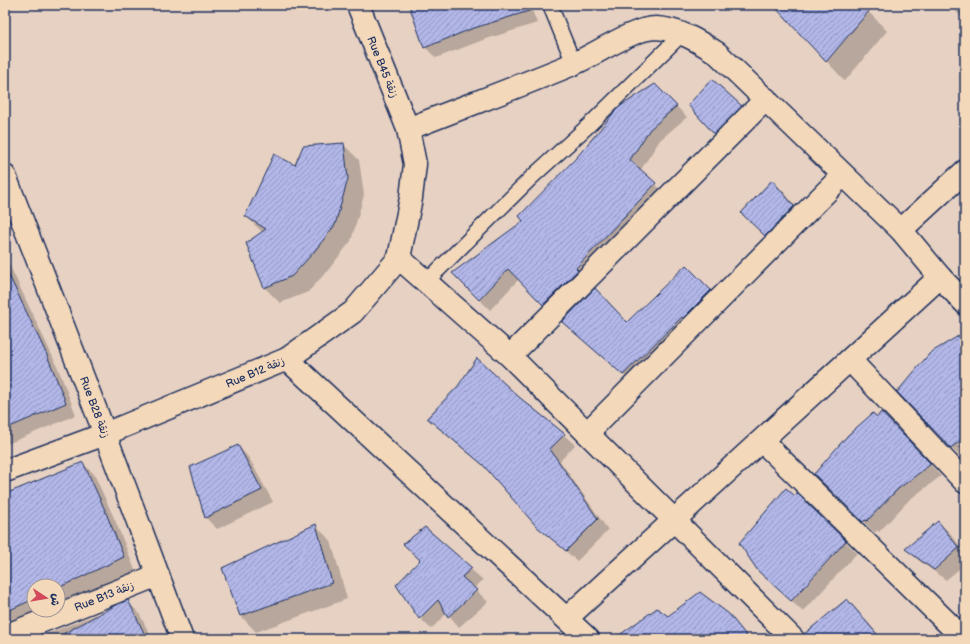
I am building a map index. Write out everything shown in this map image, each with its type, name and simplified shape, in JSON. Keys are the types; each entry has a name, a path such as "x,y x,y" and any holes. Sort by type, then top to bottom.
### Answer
{"street":[{"name":"Rue B45 زنقة","path":"358,5 408,129"},
{"path":"408,129 574,64 633,34 654,28 673,30 693,38 717,53 901,230 940,278 965,303"},
{"path":"510,356 766,99"},
{"name":"Rue B12 زنقة","path":"5,471 105,434 287,359 353,312 399,258 411,198 415,164 408,129"},
{"path":"901,230 965,171"},
{"path":"587,433 843,175"},
{"name":"Rue B28 زنقة","path":"5,176 105,434 182,639"},
{"path":"399,258 510,356 793,639"},
{"path":"567,618 940,278"},
{"path":"287,359 588,639"},
{"path":"850,360 965,482"},
{"path":"762,440 963,637"},
{"name":"Rue B13 زنقة","path":"5,636 158,575"}],"lane":[{"path":"550,5 574,64"},
{"path":"426,282 532,177 588,126 682,34"}],"building":[{"path":"409,5 528,5 529,11 471,29 424,48"},
{"path":"773,5 874,5 826,62"},
{"path":"712,79 742,106 714,134 688,105"},
{"path":"655,84 677,106 650,129 630,160 656,183 576,268 578,270 543,305 508,269 479,300 452,273 523,221 519,216 577,157 616,110"},
{"path":"344,143 348,179 335,225 313,253 292,276 264,288 246,243 266,229 245,216 274,154 295,165 303,146"},
{"path":"772,180 794,206 765,236 741,213"},
{"path":"686,265 711,290 623,375 562,322 595,288 627,322"},
{"path":"5,267 47,355 66,403 5,429"},
{"path":"965,332 965,437 951,448 897,392 930,353"},
{"path":"477,358 519,397 565,434 550,449 598,519 566,551 536,526 483,465 427,418 458,386"},
{"path":"881,412 931,464 898,489 867,521 865,520 863,522 814,474 848,435 873,413 877,417"},
{"path":"238,445 262,490 205,518 190,467"},
{"path":"83,462 124,557 66,584 66,578 26,578 26,603 5,612 5,494"},
{"path":"786,488 795,496 797,493 846,541 791,601 758,571 739,543"},
{"path":"938,521 959,548 934,570 905,549"},
{"path":"316,524 332,583 240,616 222,568"},
{"path":"425,527 472,568 462,577 477,590 448,617 438,600 419,619 396,585 420,560 403,544"},
{"path":"700,592 729,614 749,639 614,639 657,608 668,616"},
{"path":"847,599 881,639 805,639 804,634"},
{"path":"128,600 147,639 54,639 114,606"}]}
